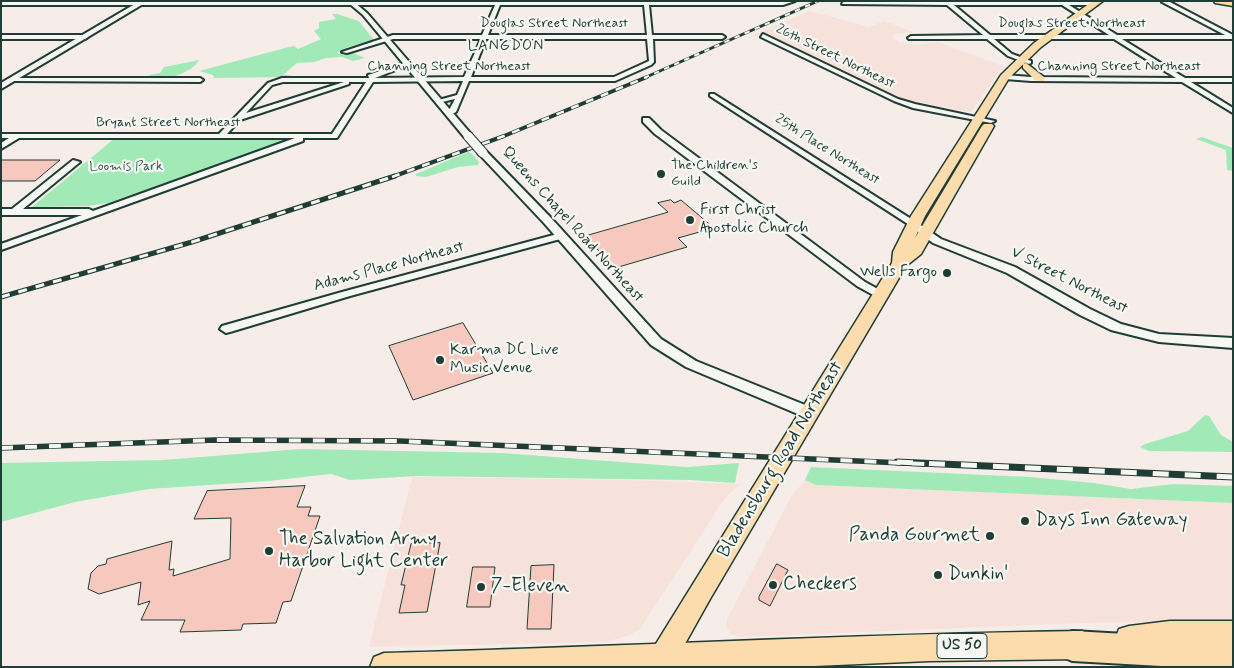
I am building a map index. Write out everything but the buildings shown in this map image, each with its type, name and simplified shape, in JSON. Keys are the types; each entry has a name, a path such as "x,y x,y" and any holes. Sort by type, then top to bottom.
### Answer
{"highway":[{"path":"1072,646 1170,634 1233,634"},
{"name":"US 50","path":"384,667 658,664 930,647 1072,646 1233,655"}],"main road":[{"name":"Bladensburg Road Northeast","path":"1025,63 1045,36 1110,1"},
{"path":"1218,1 1233,4"},
{"name":"Bladensburg Road Northeast","path":"658,664 900,262 901,252 914,224 959,162 1010,78 1025,63 1097,3"},
{"path":"1025,63 1040,80"},
{"name":"Bladensburg Road Northeast","path":"900,262 913,254 926,232 959,162"}],"street":[{"path":"1,3 785,3 793,1"},
{"path":"1,8 14,2"},
{"path":"1,87 143,2"},
{"name":"Queens Chapel Road Northeast","path":"351,2 365,14 468,136 561,236 648,335 665,349 692,364 810,412"},
{"path":"452,112 498,2"},
{"path":"646,2 650,37"},
{"path":"948,2 1010,55 1025,63"},
{"path":"1061,2 1233,111"},
{"path":"1165,2 1232,36"},
{"path":"844,3 1097,3"},
{"name":"26th Street Northeast","path":"763,36 896,100 913,106 986,119"},
{"name":"Douglas Street Northeast","path":"911,38 988,36 1232,36"},
{"path":"1,37 85,37"},
{"name":"Douglas Street Northeast","path":"345,52 392,37 722,37"},
{"name":"Channing Street Northeast","path":"373,77 609,80 652,62 650,37"},
{"path":"220,136 237,119 358,80 373,77 407,64"},
{"name":"Bryant Street Northeast","path":"1,136 334,136 373,77"},
{"name":"Channing Street Northeast","path":"1010,78 1040,80 1233,80"},
{"path":"14,80 200,80"},
{"name":"Channing Street Northeast","path":"237,119 270,84 277,80 358,80"},
{"name":"25th Place Northeast","path":"712,95 926,232"},
{"path":"438,101 460,96"},
{"path":"646,120 658,132 861,284 880,295"},
{"path":"1,147 17,136"},
{"path":"1,247 309,136"},
{"path":"14,212 76,162"},
{"path":"1,212 100,212"},
{"name":"V Street Northeast","path":"926,232 944,245 978,256 1019,274 1086,312 1122,329 1170,340 1233,343"},
{"name":"Adams Place Northeast","path":"226,329 346,294 561,236"}],"shaded area":[{"path":"810,11 869,27 884,21 914,32 894,34 892,37 899,42 917,45 938,42 1003,66 971,112 907,100 903,107 768,39 751,36"},
{"path":"412,477 628,480 740,484 725,498 640,629 628,636 605,642 369,647"},
{"path":"805,480 816,485 1233,503 1233,621 1084,623 739,637 731,634 727,628 727,619 791,497"}],"green space":[{"path":"332,14 359,21 374,40 348,47 337,53 343,55 353,53 365,58 353,61 342,57 326,58 314,62 297,63 283,75 291,75 285,77 214,78 213,75 199,71 289,47 294,46 298,49 321,39 314,31 319,28 319,22 336,19"},
{"path":"199,60 184,73 162,78 149,75 160,73 164,67"},
{"path":"1202,137 1233,148 1233,171 1227,170 1226,150 1196,139"},
{"name":"Loomis Park","path":"115,138 287,139 286,141 108,203 88,206 32,207"},
{"path":"468,152 479,162 478,165 458,167 426,177 416,176 416,174"},
{"path":"1205,415 1209,416 1221,435 1233,442 1233,452 1149,451 1140,447 1188,431"},
{"path":"300,449 502,453 687,467 739,463 735,483 690,480 416,476 350,480 331,474 269,481 149,489 75,502 1,522 1,463 163,460"},
{"path":"811,467 1030,477 1094,483 1131,489 1173,484 1233,486 1233,503 816,485 805,480"}],"railway":[{"path":"644,78 818,1"},
{"path":"393,177 504,136 647,77"},
{"path":"1,297 192,242 393,177"},
{"path":"1,448 215,440 400,441 926,464"},
{"path":"897,462 1233,477"}],"place":[{"name":"The Children's Guild","path":"661,174"},
{"name":"First Christ Apostolic Church","path":"690,220"},
{"name":"Wells Fargo","path":"947,273"},
{"name":"Karma DC Live Music Venue","path":"440,360"},
{"name":"Days Inn Gateway","path":"1025,521"},
{"name":"Panda Gourmet","path":"990,536"},
{"name":"The Salvation Army Harbor Light Center","path":"269,551"},
{"name":"Dunkin'","path":"938,575"},
{"name":"Checkers","path":"773,585"},
{"name":"7-Eleven","path":"481,587"}],"district":[{"name":"LANGDON","path":"506,47"}]}
